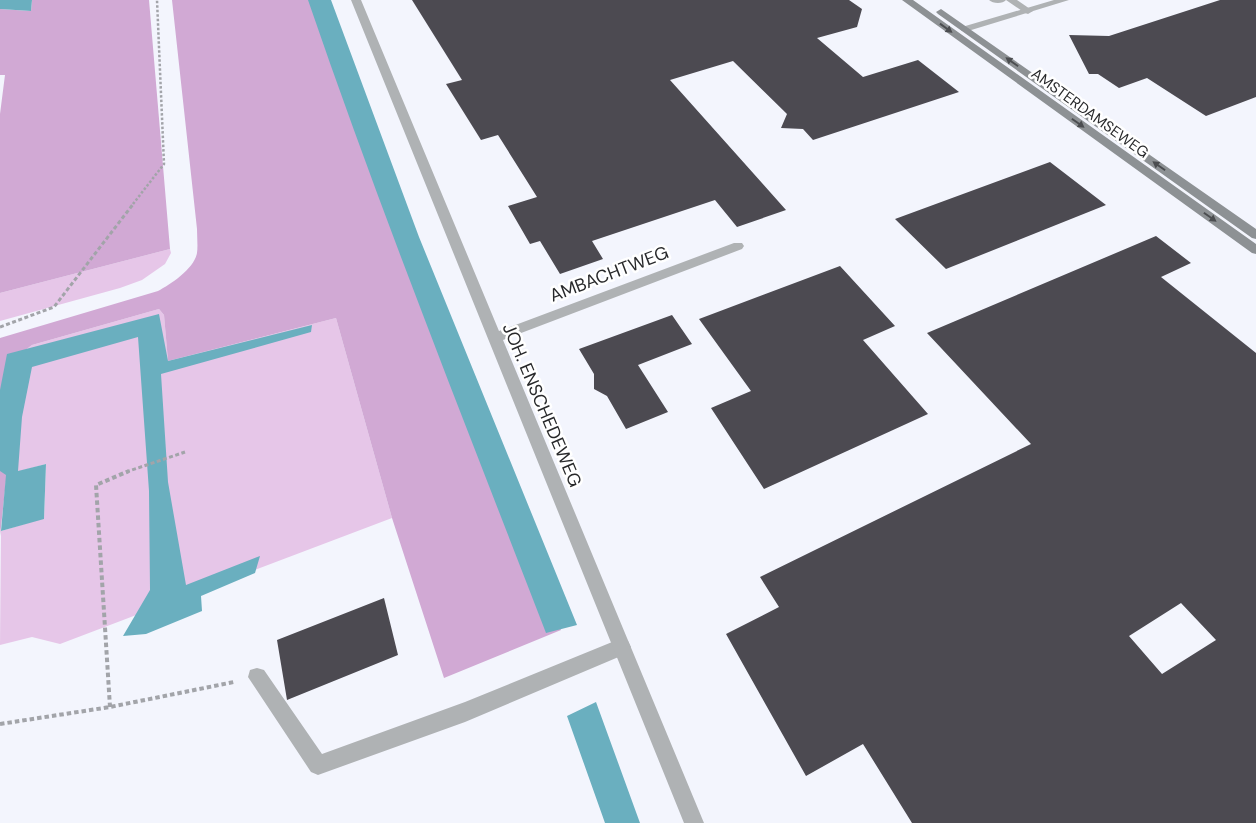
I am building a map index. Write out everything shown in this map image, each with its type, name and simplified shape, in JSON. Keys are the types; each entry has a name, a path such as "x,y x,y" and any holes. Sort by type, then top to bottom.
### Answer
{"street":[{"name":"JOH. ENSCHEDEWEG","path":"356,0 694,823"},
{"name":"AMSTERDAMSEWEG","path":"906,0 1256,250"},
{"name":"AMSTERDAMSEWEG","path":"924,0 1256,235"},
{"path":"994,0 1002,0"},
{"path":"1011,0 1028,11"},
{"path":"965,29 1064,0"},
{"name":"AMBACHTWEG","path":"494,338 738,246"},
{"path":"257,677 318,765 465,712 622,647"}],"path":[{"path":"0,327 54,307 164,164 156,0"},
{"path":"110,708 96,486 142,465 185,452"},
{"path":"0,724 110,708 257,677"}],"shaded area":[{"path":"32,0 149,0 170,249 0,293 0,114 5,75 0,75 0,9 31,11"},
{"path":"172,0 321,0 481,427 561,630 444,678 392,518 336,318 168,361 164,315 159,309 32,345 20,354 0,536 0,338 158,291 187,270 197,253 197,229"},
{"path":"170,249 171,253 165,264 142,280 120,288 0,321 0,293"},
{"path":"159,309 164,315 168,361 336,318 392,518 60,644 32,637 0,645 1,531 44,518 46,464 6,475 20,354 32,345"}],"water":[{"path":"0,0 32,0 31,11 0,9"},
{"path":"308,0 331,0 419,237 577,625 546,633 394,239"},
{"path":"159,314 168,361 312,325 311,332 161,374 168,482 186,585 260,556 255,573 201,596 202,611 146,634 123,636 150,590 149,491 138,337 32,367 22,417 18,471 46,464 44,519 1,531 6,475 0,471 0,390 7,354"},
{"path":"596,702 640,823 605,823 567,716"}],"building":[{"path":"412,0 849,0 862,9 857,27 817,38 863,77 918,60 959,92 813,140 803,129 781,128 787,114 733,61 670,80 786,210 737,227 715,200 592,241 603,259 560,274 540,241 530,244 508,206 537,197 498,135 481,140 446,84 462,80"},
{"path":"1220,0 1256,0 1256,97 1206,116 1147,78 1119,88 1098,74 1089,74 1069,35 1109,36"},
{"path":"1050,162 1106,205 946,269 895,219"},
{"path":"1156,236 1191,263 1161,277 1256,353 1256,823 912,823 863,744 806,776 726,634 779,607 760,577 1031,444 927,333","holes":["1181,603 1216,640 1162,674 1129,636"]},
{"path":"840,266 895,326 863,340 928,414 764,489 711,408 751,391 699,319"},
{"path":"672,315 692,344 638,365 668,412 626,429 607,396 594,389 594,374 579,349"},
{"path":"384,598 398,655 287,700 277,640"}]}
